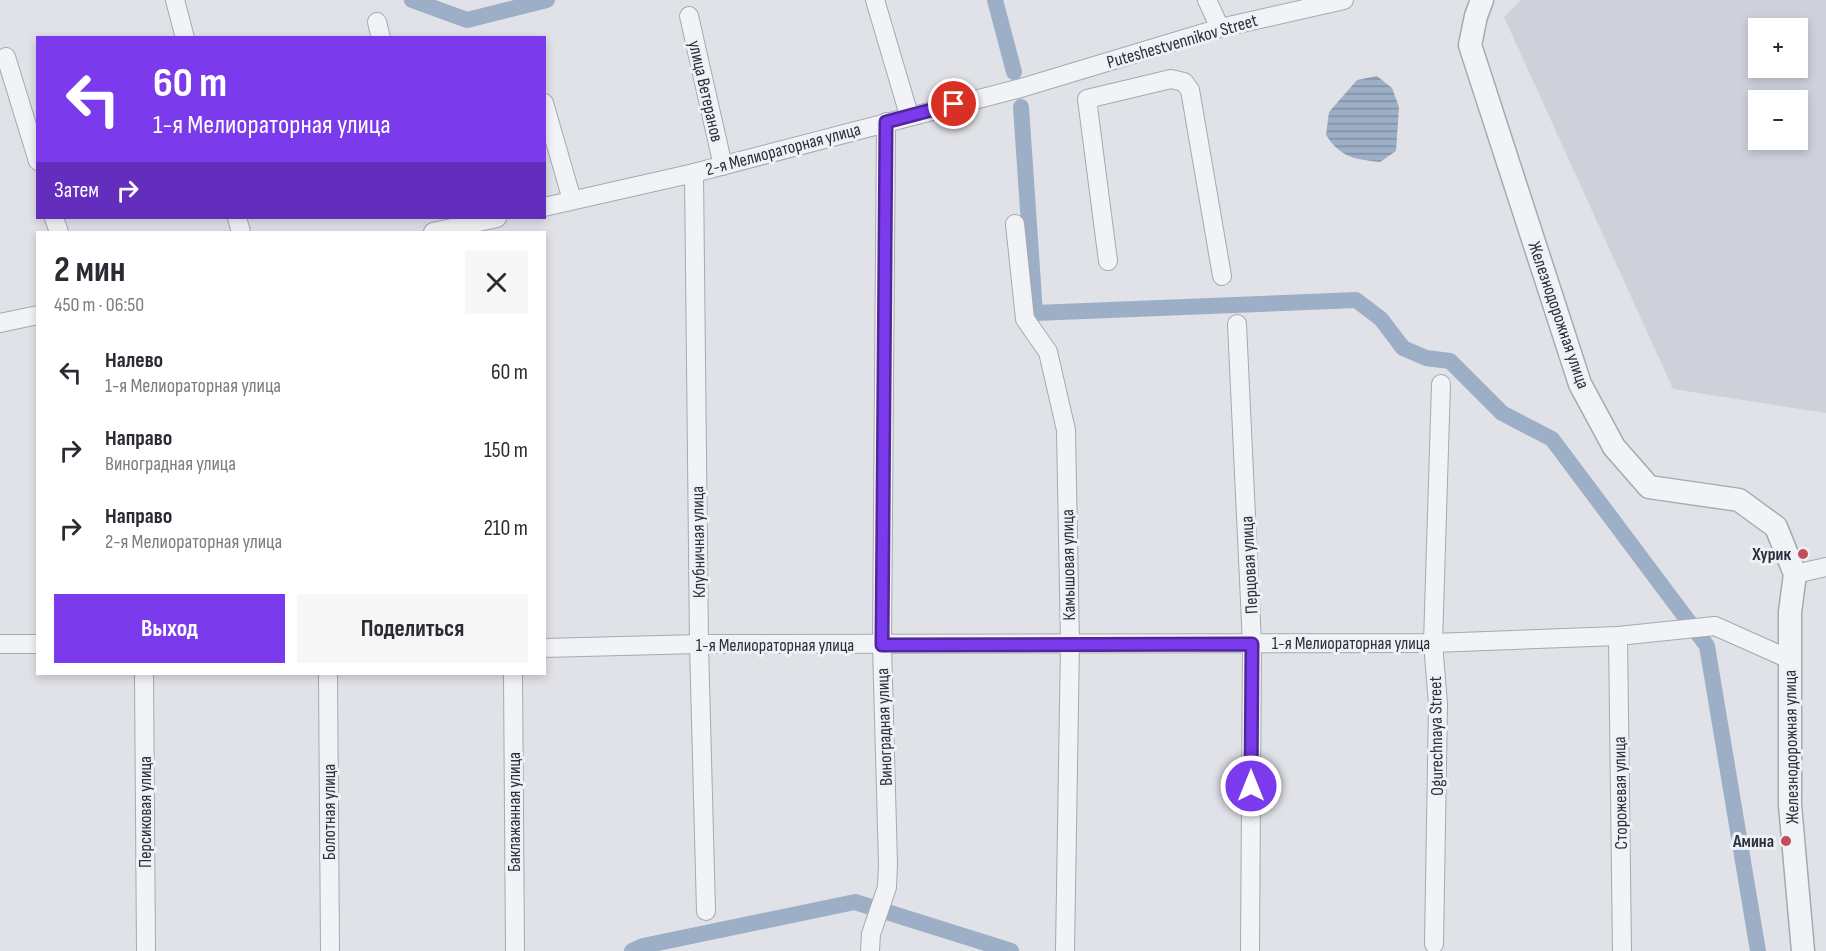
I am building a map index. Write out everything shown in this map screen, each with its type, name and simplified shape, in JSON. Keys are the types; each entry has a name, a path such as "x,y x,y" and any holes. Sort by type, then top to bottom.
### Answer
{"street":[{"path":"175,0 184,36"},
{"path":"875,0 909,116"},
{"path":"1207,0 1220,28"},
{"name":"Puteshestvennikov Street","path":"1021,87 1220,28 1316,3 1344,0"},
{"name":"Железнодорожная улица","path":"1482,0 1470,45 1580,384 1614,447 1649,487 1739,500 1776,527 1794,574 1790,612 1790,805 1803,951"},
{"name":"улица Ветеранов","path":"689,16 723,166"},
{"path":"6,57 36,154"},
{"path":"1082,70 1108,261"},
{"path":"1087,99 1171,79 1184,82 1190,90 1222,276"},
{"name":"2-я Мелиораторная улица","path":"546,206 723,166 1021,87"},
{"path":"546,110 572,200"},
{"name":"Виноградная улица","path":"870,943 887,887 888,864 882,645 886,122"},
{"name":"Клубничная улица","path":"694,173 699,644 706,910"},
{"path":"435,227 490,219"},
{"name":"Камышовая улица","path":"1016,224 1025,319 1048,352 1066,430 1070,643 1065,951"},
{"path":"0,323 36,315"},
{"name":"Перцовая улица","path":"1237,324 1252,644 1250,951"},
{"name":"Ogurechnaya Street","path":"1434,944 1438,704 1433,643 1441,384"},
{"path":"1794,574 1826,567"},
{"name":"1-я Мелиораторная улица","path":"546,648 699,644 1433,643 1618,636 1715,626 1790,659"},
{"name":"Сторожевая улица","path":"1618,636 1622,951"},
{"path":"0,644 36,644"},
{"name":"Персиковая улица","path":"144,675 146,951"},
{"name":"Болотная улица","path":"328,675 330,951"},
{"name":"Баклажанная улица","path":"513,675 515,951"}],"shaded area":[{"path":"1521,0 1826,0 1826,413 1673,389 1504,17"}],"water":[{"path":"1377,76 1392,88 1399,107 1396,151 1380,162 1363,160 1343,153 1326,135 1329,112 1357,80"}],"waterway":[{"path":"412,0 467,20 547,0"},
{"path":"995,0 1014,72"},
{"path":"1021,107 1035,313 1356,300 1381,319 1403,348 1426,358 1450,361 1502,413 1552,439 1707,646 1758,951"},
{"path":"632,951 643,946 855,902 1011,951"}],"place":[{"name":"Хурик","path":"1803,554"},
{"name":"Амина","path":"1786,841"}],"route":[{"path":"954,104 886,122 882,645 1252,644 1251,786"}]}
